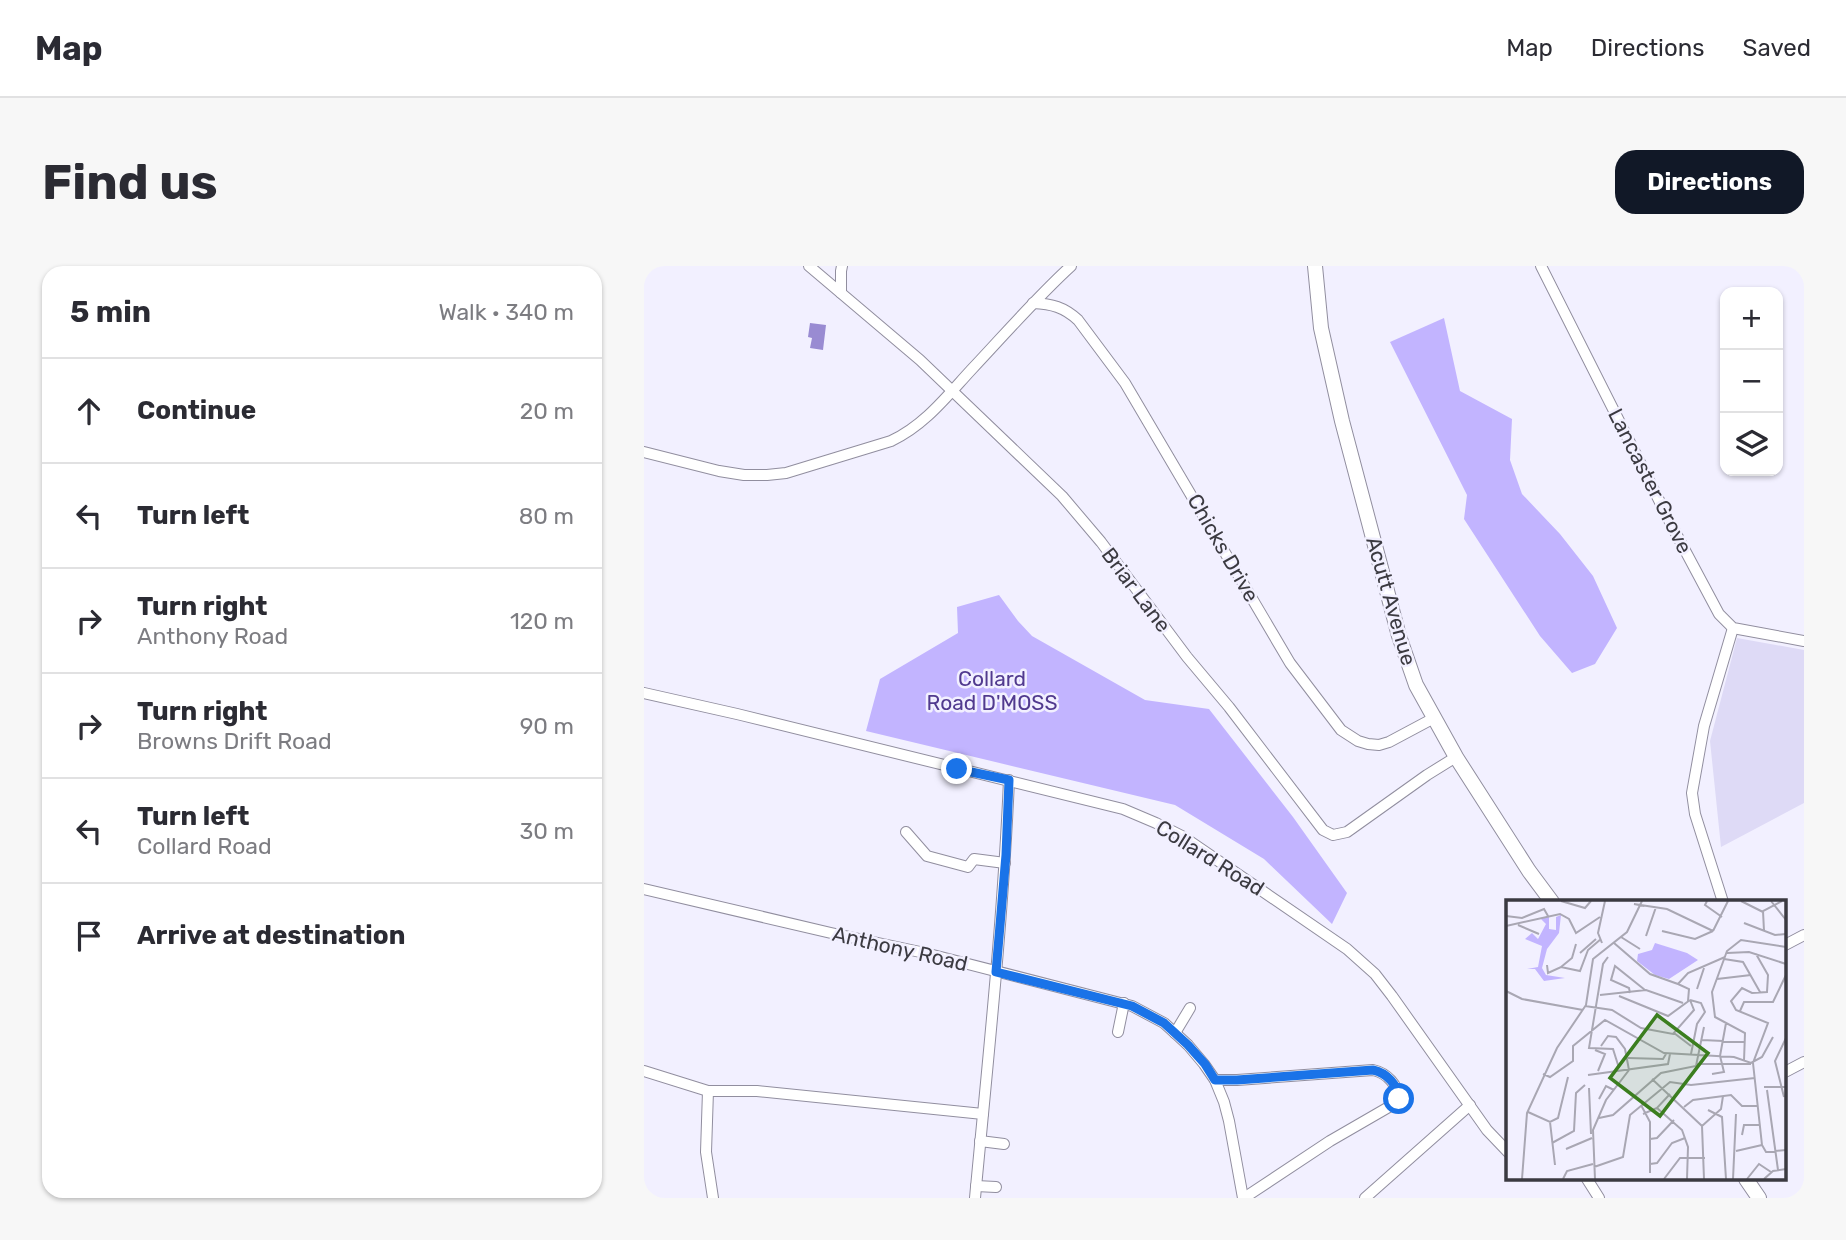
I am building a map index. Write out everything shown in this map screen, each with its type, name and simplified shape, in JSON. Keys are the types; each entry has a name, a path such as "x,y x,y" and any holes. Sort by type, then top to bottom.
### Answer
{"street":[{"name":"Briar Lane","path":"809,266 920,360 1062,496 1187,657 1230,707 1323,830 1333,835 1347,832 1456,757"},
{"path":"841,293 842,266"},
{"path":"644,452 719,471 767,475 786,473 904,435 926,418 1071,266"},
{"name":"Acutt Avenue","path":"1315,266 1321,328 1342,421 1399,636 1416,685 1456,757 1551,900"},
{"name":"Lancaster Grove","path":"1541,266 1672,526 1719,614 1733,628"},
{"name":"Chicks Drive","path":"1033,303 1060,307 1071,313 1125,383 1290,663 1341,730 1358,741 1379,745 1434,718"},
{"path":"1722,900 1695,814 1692,793 1704,726 1733,628 1804,641"},
{"name":"Collard Road","path":"644,694 1009,780 1123,809 1156,823 1193,843 1313,925 1347,949 1375,974 1487,1130 1506,1150"},
{"path":"975,1198 1005,863 1009,780"},
{"path":"906,832 927,856 968,867 974,859 1005,863"},
{"name":"Anthony Road","path":"644,889 925,953 1124,1003 1164,1023 1196,1054 1215,1080 1229,1121 1243,1198"},
{"path":"1786,944 1804,935"},
{"path":"1118,1032 1124,1003"},
{"path":"1175,1033 1190,1008"},
{"path":"1786,1071 1804,1062"},
{"path":"1215,1080 1373,1070 1385,1074 1399,1095 1394,1104 1330,1141 1243,1198"},
{"path":"644,1071 708,1091 757,1091 983,1114"},
{"path":"708,1091 706,1152 713,1198"},
{"path":"1365,1198 1470,1105"},
{"path":"980,1141 1004,1144"},
{"path":"1588,1180 1599,1198"},
{"path":"1747,1180 1759,1198"},
{"path":"976,1186 996,1187"}],"shaded area":[{"path":"810,323 826,325 823,350 810,348"},
{"path":"1737,638 1804,650 1804,803 1721,847 1710,741"}],"green space":[{"path":"1444,318 1460,391 1512,419 1510,460 1522,494 1560,534 1593,576 1617,628 1595,664 1572,673 1540,636 1464,519 1467,495 1390,342"},
{"name":"Collard Road D'MOSS","path":"999,595 1032,636 1145,700 1209,709 1293,817 1347,893 1332,924 1264,859 1175,805 866,731 880,679 958,633 957,607"}],"route":[{"path":"957,769 1009,780 996,972 1132,1006 1164,1023 1205,1064 1215,1080 1373,1070 1385,1074 1397,1089 1399,1099"}]}
